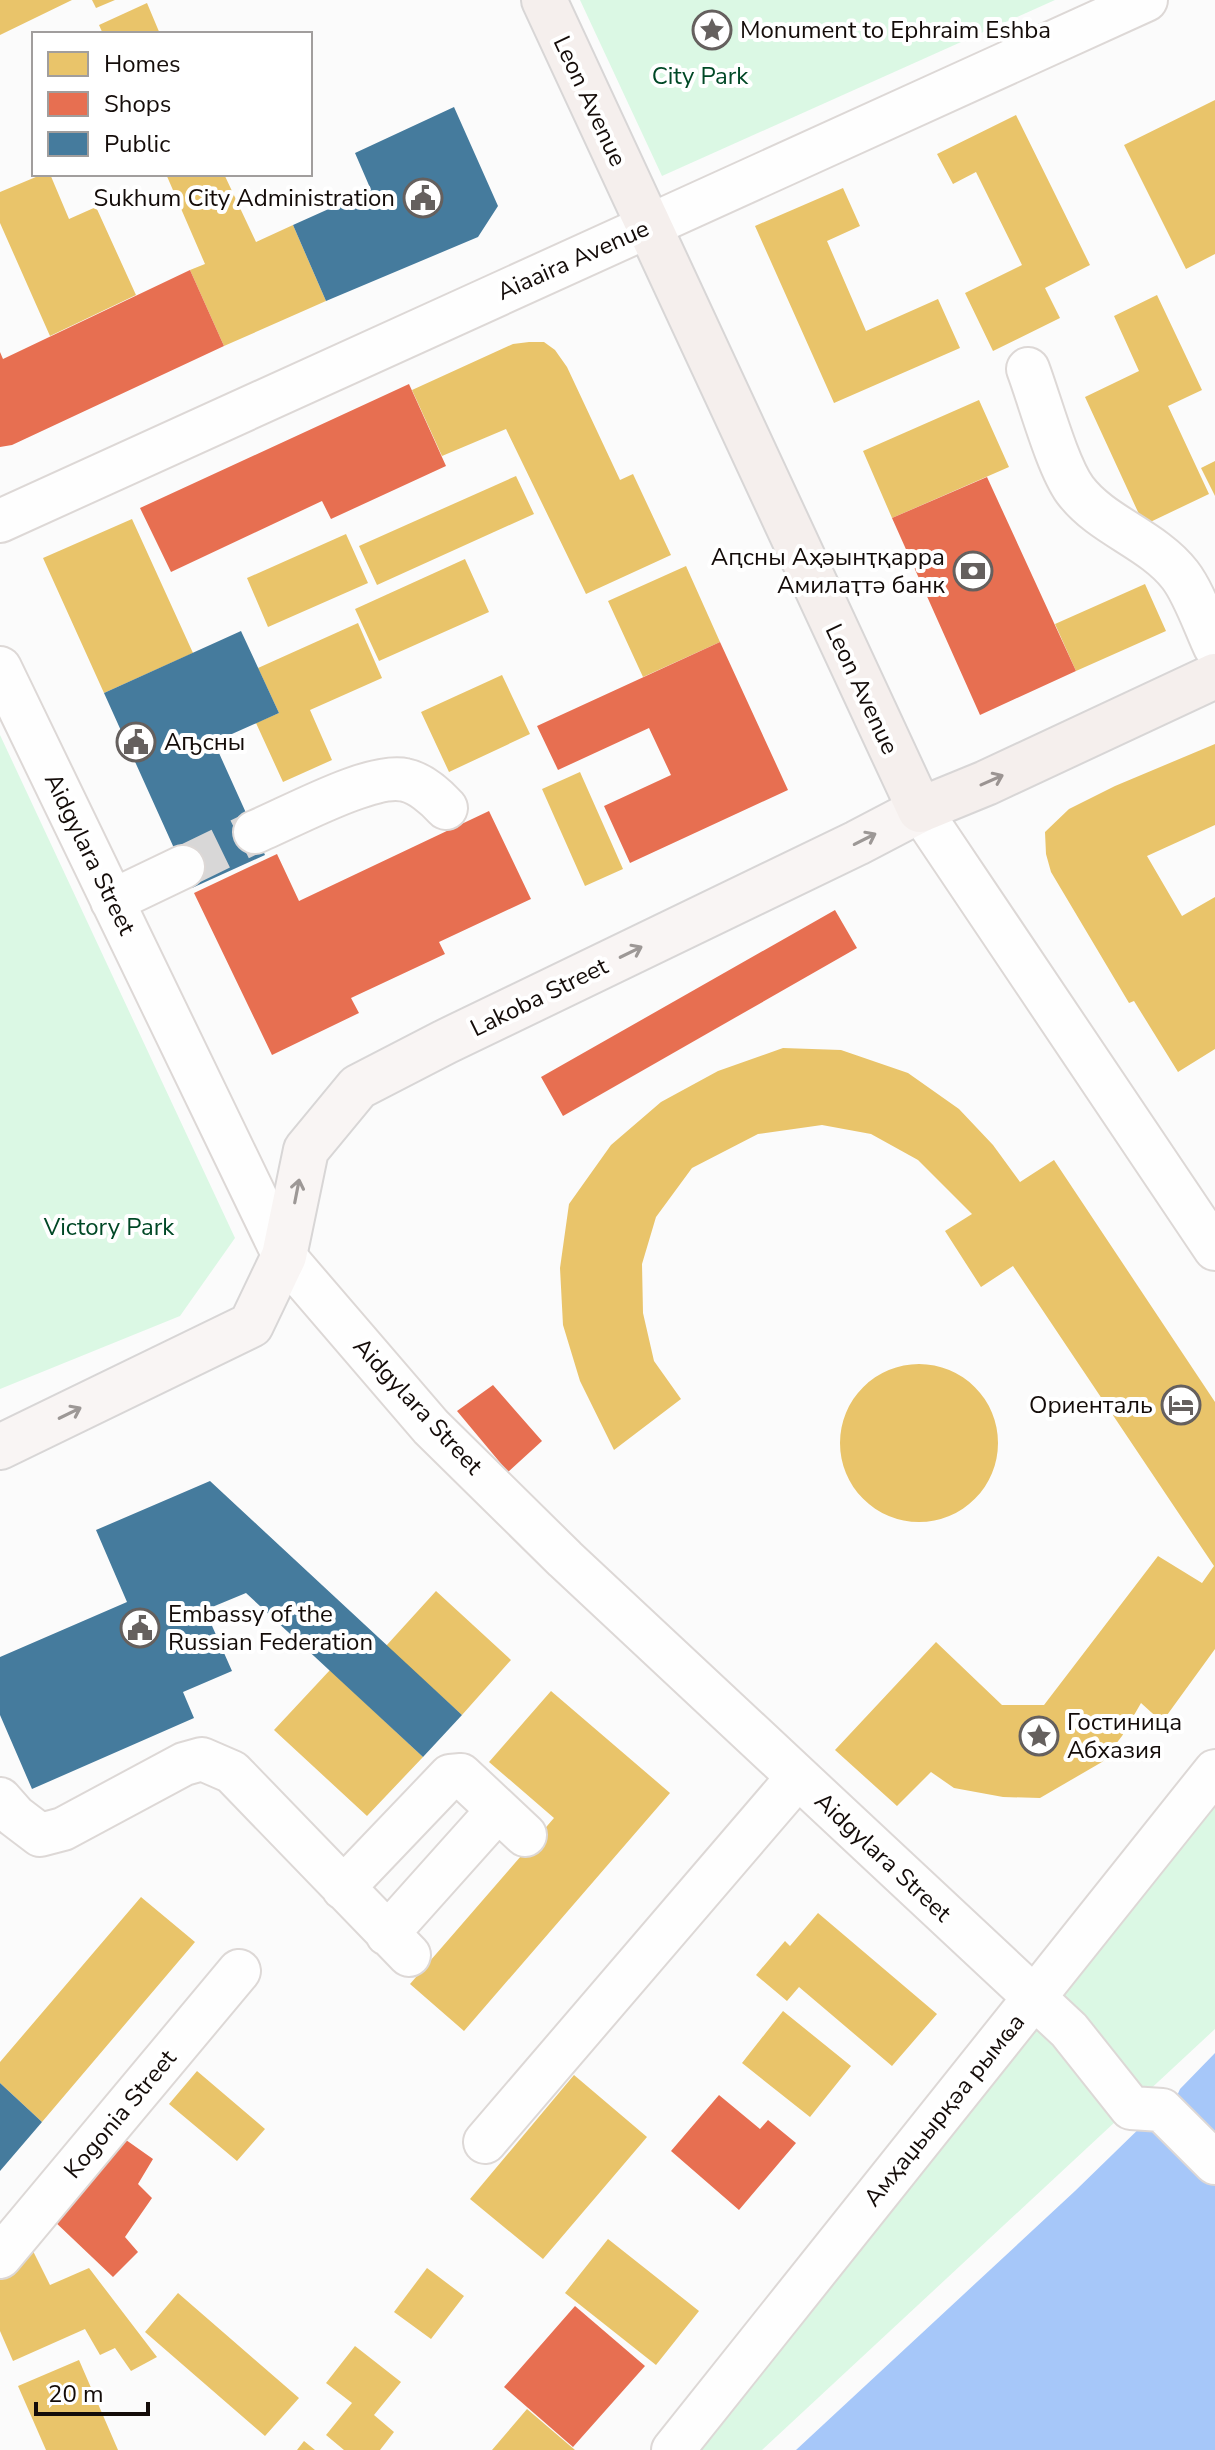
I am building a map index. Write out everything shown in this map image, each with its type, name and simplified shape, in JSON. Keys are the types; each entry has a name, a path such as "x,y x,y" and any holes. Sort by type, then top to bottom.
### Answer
{"highway":[{"name":"Leon Avenue","path":"544,0 920,810"},
{"name":"Lakoba Street","path":"920,810 986,783 1215,676"}],"main road":[{"name":"Lakoba Street","path":"0,1447 251,1325 284,1256 306,1150 358,1087 920,810"}],"street":[{"name":"Aiaaira Avenue","path":"0,521 1146,0"},
{"path":"1028,369 1074,489 1096,512 1125,529 1181,576 1215,647"},
{"name":"Aidgylara Street","path":"0,668 284,1256 431,1427 565,1559 1069,2030 1131,2108 1162,2110 1215,2163"},
{"path":"255,832 376,780 406,780 435,796 446,808"},
{"name":"Leon Avenue","path":"920,810 1215,1249"},
{"path":"112,901 183,867"},
{"path":"0,1799 15,1816 40,1835 63,1829 184,1764 202,1759 232,1772 343,1888 398,1945 512,1823 461,1775 450,1776 343,1888"},
{"name":"Амҳаџьырқәа рымҩа","path":"673,2450 1215,1771"},
{"path":"485,2142 798,1777"},
{"name":"Kogonia Street","path":"0,2257 239,1971"}],"green space":[{"name":"City Park","path":"580,0 1055,0 662,176"},
{"name":"Victory Park","path":"0,735 235,1238 180,1316 0,1389"},
{"path":"1215,1802 1215,2029 762,2450 670,2450"}],"water":[{"path":"1215,2053 1215,2450 796,2450 1151,2117 1176,2098 1180,2089"}],"building: Homes":[{"path":"0,0 72,0 0,35"},
{"path":"92,0 115,0 96,8"},
{"path":"147,3 159,32 102,32 99,25"},
{"path":"1215,100 1215,254 1186,269 1124,145"},
{"path":"1016,115 1090,265 1045,288 1060,318 993,351 965,293 1022,265 976,172 953,184 937,154"},
{"path":"38,176 51,176 69,219 96,207 136,295 50,336 0,223 0,192"},
{"path":"167,176 225,176 256,242 293,225 326,301 224,346 190,270 205,264"},
{"path":"843,188 860,226 827,241 866,331 938,299 960,348 834,403 755,226"},
{"path":"1157,295 1202,390 1168,406 1209,494 1144,525 1085,397 1139,371 1114,316"},
{"path":"544,342 555,350 567,367 620,480 633,474 671,555 586,594 506,429 442,456 412,390 513,344"},
{"path":"979,400 1009,467 892,518 863,451"},
{"path":"1215,461 1215,496 1201,468"},
{"path":"516,476 534,514 377,585 359,546"},
{"path":"132,519 193,653 104,693 43,558"},
{"path":"346,534 368,583 268,627 247,578"},
{"path":"465,559 489,612 379,661 355,609"},
{"path":"686,566 720,642 643,677 608,601"},
{"path":"1145,584 1166,631 1076,671 1055,624"},
{"path":"358,623 382,678 310,710 332,760 283,782 256,723 279,713 258,668"},
{"path":"502,675 530,734 449,772 421,712"},
{"path":"1215,744 1215,825 1147,856 1182,916 1215,897 1215,1049 1178,1072 1134,1001 1129,1003 1051,872 1045,832 1069,809"},
{"path":"580,772 623,869 585,886 542,789"},
{"path":"783,1048 841,1050 908,1073 959,1109 993,1145 1020,1182 1054,1160 1215,1402 1215,1649 1162,1722 1141,1703 1102,1762 1040,1798 1003,1797 954,1788 931,1772 897,1806 835,1750 936,1642 1002,1705 1044,1705 1158,1556 1202,1583 1214,1566 1013,1266 981,1287 945,1231 972,1214 918,1160 871,1134 822,1125 758,1134 692,1168 656,1217 642,1264 643,1313 654,1361 681,1399 614,1450 580,1381 563,1325 560,1268 569,1204 611,1145 661,1102 718,1071"},
{"path":"919,1364 949,1370 975,1387 992,1413 998,1443 992,1473 975,1499 949,1516 919,1522 889,1516 863,1499 846,1473 840,1443 846,1413 863,1387 889,1370"},
{"path":"436,1591 511,1660 462,1715 386,1646"},
{"path":"330,1670 423,1757 367,1816 274,1730"},
{"path":"551,1691 670,1793 464,2031 410,1984 554,1818 489,1762"},
{"path":"141,1897 195,1942 42,2122 0,2083 0,2062"},
{"path":"818,1913 937,2014 892,2066 799,1987 787,2001 756,1975 785,1941 790,1946"},
{"path":"783,2011 851,2066 810,2117 742,2063"},
{"path":"197,2071 265,2129 237,2161 169,2104"},
{"path":"574,2075 647,2137 543,2259 470,2199"},
{"path":"608,2239 699,2311 656,2365 565,2293"},
{"path":"29,2243 50,2285 89,2268 157,2357 131,2371 115,2348 100,2355 85,2329 13,2361 0,2331 0,2275"},
{"path":"427,2268 464,2296 431,2339 394,2312"},
{"path":"178,2293 299,2398 265,2436 145,2332"},
{"path":"355,2346 401,2382 374,2415 394,2432 380,2450 344,2450 326,2435 352,2403 326,2383"},
{"path":"79,2360 118,2450 46,2450 18,2386"},
{"path":"527,2409 575,2450 492,2450"},
{"path":"304,2441 315,2450 297,2450"}],"building: Shops":[{"path":"190,270 224,346 12,445 0,447 0,352 3,359"},
{"path":"409,384 446,466 331,519 322,501 171,572 140,508"},
{"name":"Аԥсны Аҳәынҭқарра Амилаҭтә банк","path":"987,477 1076,671 980,715 892,518"},
{"path":"720,642 788,790 630,863 604,806 671,775 649,728 558,770 537,726"},
{"path":"489,811 531,899 439,942 445,954 351,998 359,1013 272,1055 194,893 277,854 299,901"},
{"path":"835,910 857,948 563,1116 541,1077"},
{"path":"493,1385 542,1441 508,1472 457,1411"},
{"path":"719,2095 760,2129 768,2120 796,2143 739,2210 671,2151"},
{"path":"119,2135 153,2159 138,2184 152,2198 125,2237 138,2252 113,2277 52,2219"},
{"path":"575,2306 645,2366 573,2447 504,2387"}],"building: Public":[{"name":"Sukhum City Administration","path":"454,107 498,206 478,237 326,301 293,225 371,190 355,153"},
{"path":"241,631 279,713 214,742 265,855 192,888 104,693"},
{"name":"Embassy of the Russian Federation","path":"210,1481 462,1715 423,1757 246,1593 205,1610 232,1671 183,1692 194,1718 32,1789 0,1715 0,1657 127,1602 96,1530"},
{"path":"0,2083 42,2122 0,2171"}],"tunnel":[{"path":"183,867 255,832"}],"place":[{"name":"Monument to Ephraim Eshba","path":"712,30"},
{"name":"Sukhum City Administration","path":"423,198"},
{"name":"Аԥсны Аҳәынҭқарра Амилаҭтә банк","path":"973,571"},
{"name":"Аҧсны","path":"136,742"},
{"name":"Ориенталь","path":"1181,1405"},
{"name":"Embassy of the Russian Federation","path":"140,1628"},
{"name":"Гостиница Абхазия","path":"1039,1736"}]}
